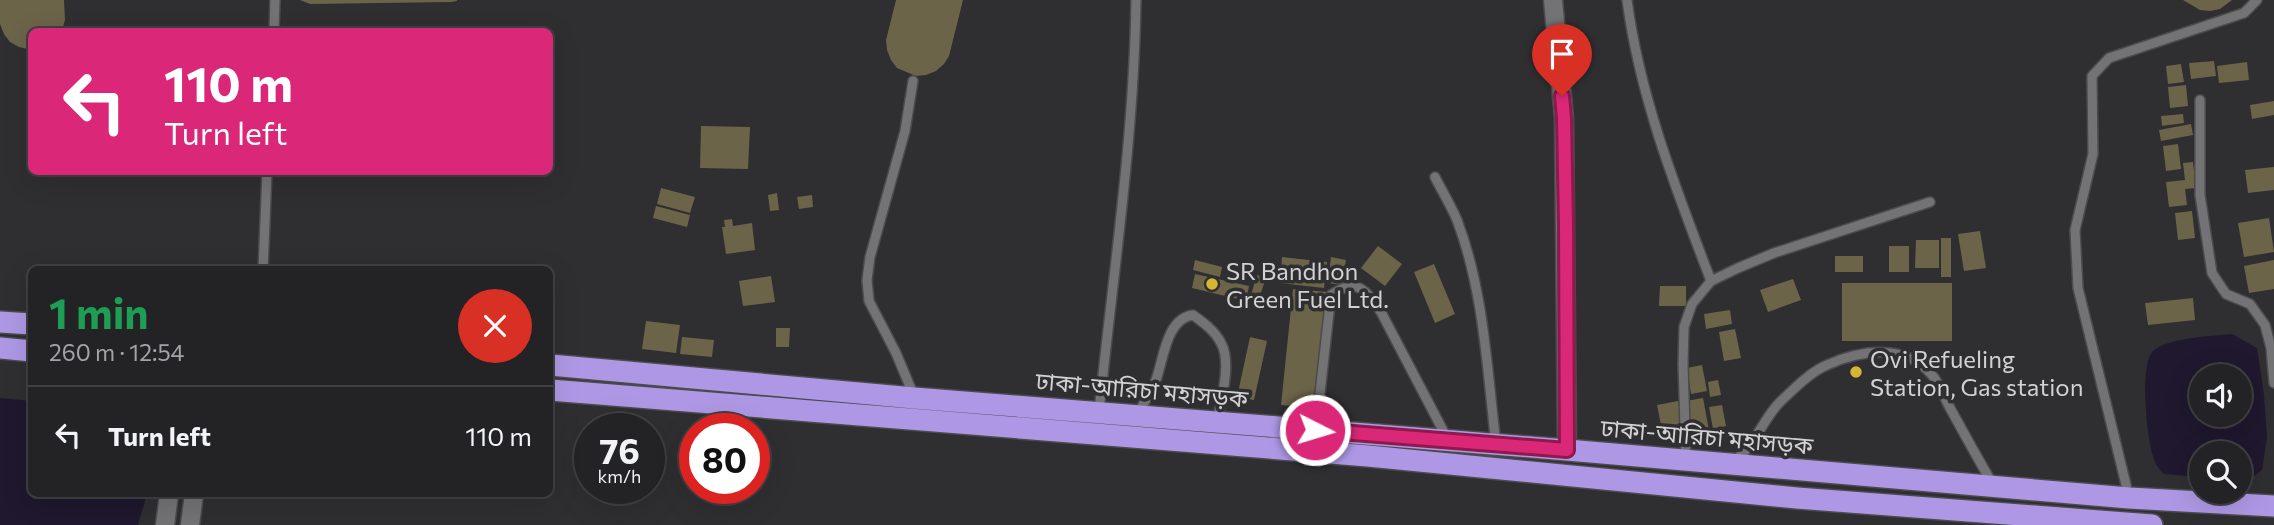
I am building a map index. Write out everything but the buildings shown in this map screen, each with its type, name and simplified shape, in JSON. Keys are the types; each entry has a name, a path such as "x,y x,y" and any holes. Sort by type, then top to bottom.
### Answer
{"highway":[{"path":"0,322 28,324"},
{"path":"0,348 28,351"},
{"name":"ঢাকা-আরিচা মহাসড়ক","path":"553,365 914,398 2129,498 2274,506"},
{"name":"ঢাকা-আরিচা মহাসড়ক","path":"553,390 1354,455 1770,495 2152,525"}],"street":[{"path":"1553,0 1564,118 1567,450"},
{"path":"165,525 169,497"},
{"path":"190,525 194,497"}],"lane":[{"path":"274,28 275,0"},
{"path":"1099,412 1126,177 1135,74 1136,0"},
{"path":"1627,0 1639,68 1664,157 1711,281"},
{"path":"2129,498 2078,288 2074,230 2092,154 2091,76 2109,58 2244,13 2257,0"},
{"path":"913,81 905,131 870,257 867,280 869,302 896,353 914,398"},
{"path":"2200,100 2200,195 2212,273 2226,294 2250,304 2265,325 2271,348 2274,383"},
{"path":"263,266 267,175"},
{"path":"1435,177 1457,219 1472,272 1484,340 1496,446"},
{"path":"1686,461 1684,327 1692,304 1711,281 1774,253 1930,202"},
{"path":"1315,430 1331,295 1343,286 1359,286 1381,312 1449,442"},
{"path":"1136,416 1154,385 1170,332 1182,318 1193,314 1223,346 1225,374 1217,422"},
{"path":"1728,465 1743,455 1778,403 1813,374 1826,365 1866,353 1890,352 1906,356 1931,374 1991,481 2009,488"}],"shaded area":[{"path":"2232,334 2257,348 2267,437 2262,470 2253,477 2252,441 2189,441 2189,476 2164,474 2157,466 2148,434 2146,370 2153,351 2168,343"},
{"path":"0,398 28,401 28,497 146,497 138,525 0,525"}],"place":[{"name":"SR Bandhon Green Fuel Ltd.","path":"1212,284"},
{"name":"Ovi Refueling Station, Gas station","path":"1856,372"}],"route":[{"path":"1315,430 1567,450 1566,224 1562,96"}]}
